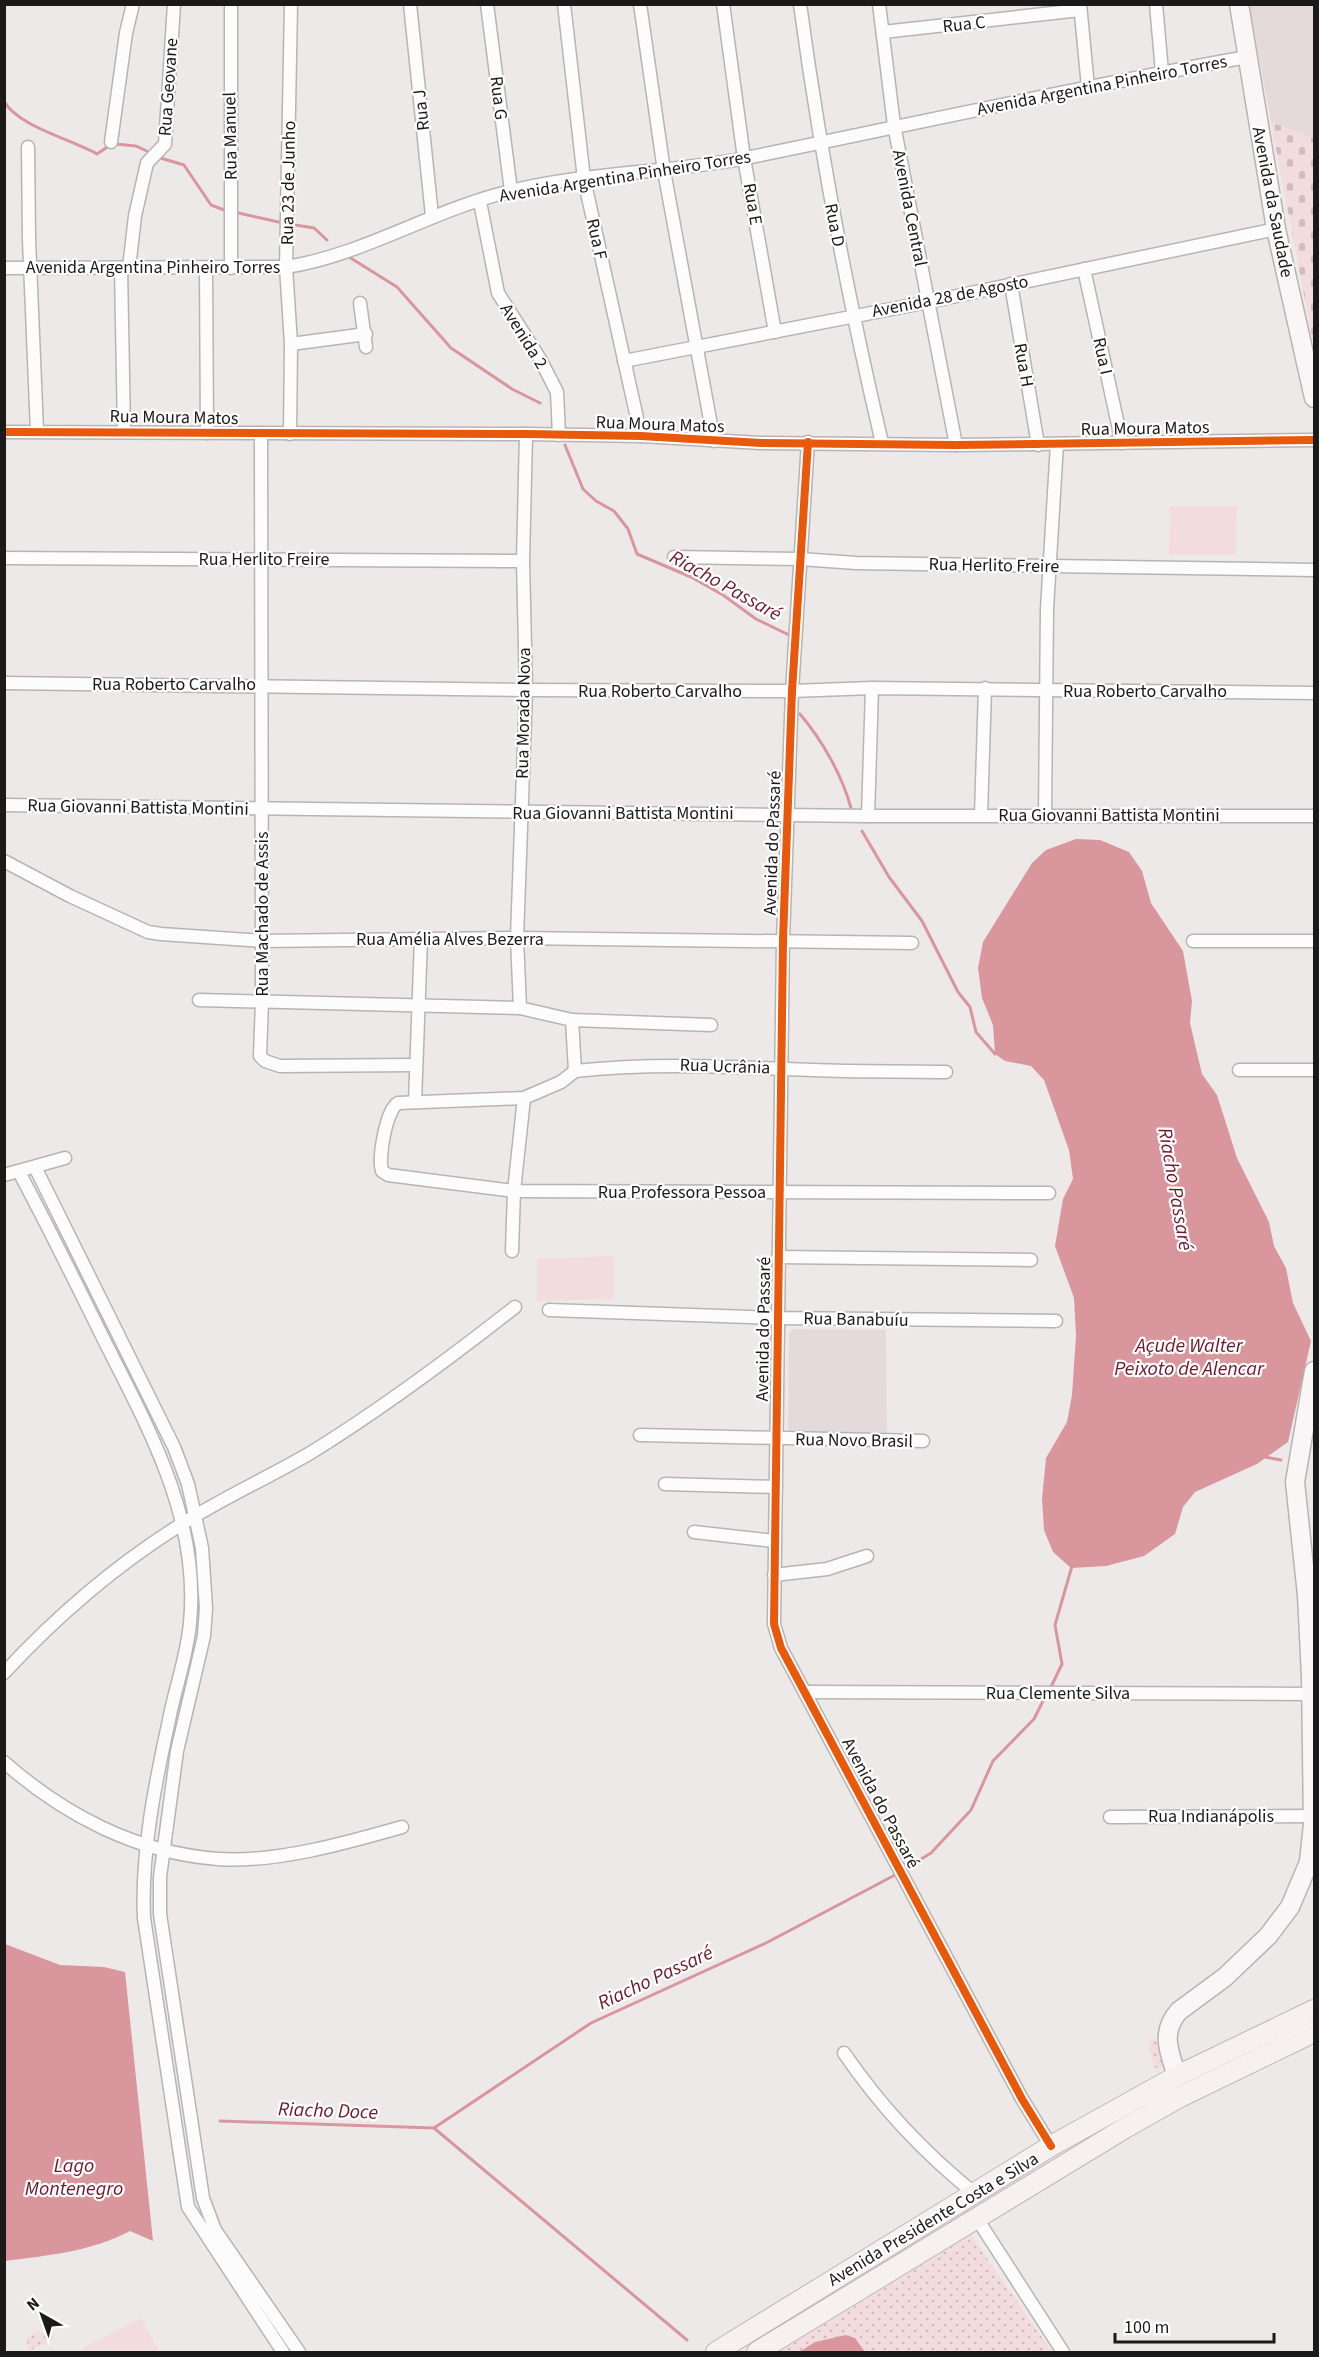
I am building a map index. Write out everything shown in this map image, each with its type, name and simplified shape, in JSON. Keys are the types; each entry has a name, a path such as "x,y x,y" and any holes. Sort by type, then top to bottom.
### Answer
{"main road":[{"name":"Avenida Presidente Costa e Silva","path":"716,2352 1051,2146 1312,2016"},
{"name":"Avenida Presidente Costa e Silva","path":"757,2352 976,2217 1170,2087 1314,2032"},
{"path":"914,2229 926,2248"},
{"path":"889,2245 901,2265"}],"street":[{"path":"111,142 126,33 133,4"},
{"name":"Rua Geovane","path":"124,431 125,268 135,216 154,156 165,144 169,111 174,4"},
{"name":"Rua Manuel","path":"231,4 231,268"},
{"name":"Rua 23 de Junho","path":"290,434 291,344 286,267 291,4"},
{"name":"Rua J","path":"410,4 432,216"},
{"name":"Rua G","path":"487,4 511,191"},
{"name":"Rua F","path":"564,4 584,180 641,436"},
{"path":"640,4 664,171 714,441"},
{"name":"Rua E","path":"723,4 744,158 776,332"},
{"name":"Rua D","path":"800,4 819,142 852,316 882,443"},
{"name":"Avenida Central","path":"879,4 894,125 956,445"},
{"path":"1156,4 1162,72"},
{"name":"Avenida da Saudade","path":"1239,4 1276,229 1314,398"},
{"path":"1080,7 1088,87"},
{"name":"Rua C","path":"884,32 1080,7"},
{"name":"Avenida Argentina Pinheiro Torres","path":"4,268 286,267 316,262 432,216 511,191 744,158 894,125 1247,57"},
{"path":"28,147 30,268 37,431"},
{"name":"Avenida 2","path":"480,202 498,294 540,359 557,392 559,435"},
{"name":"Avenida 28 de Agosto","path":"624,361 928,302 1276,229"},
{"path":"206,268 207,433"},
{"name":"Rua I","path":"1084,269 1122,443"},
{"name":"Rua H","path":"1011,284 1038,445"},
{"path":"291,344 366,341 360,303"},
{"name":"Rua Moura Matos","path":"4,432 526,434 641,436 714,441 956,445 1314,440"},
{"name":"Rua Machado de Assis","path":"261,434 262,1002 259,1052 265,1061 280,1066 416,1065"},
{"name":"Rua Morada Nova","path":"520,1008 517,938 526,690 523,561 526,434"},
{"name":"Avenida do Passaré","path":"808,442 792,691 783,940 781,1192 776,1318 774,1624 781,1648 1022,2099 1051,2146"},
{"path":"1045,815 1047,609 1057,444"},
{"name":"Rua Herlito Freire","path":"674,557 800,559 856,563 1314,570"},
{"name":"Rua Herlito Freire","path":"4,558 523,561"},
{"name":"Rua Roberto Carvalho","path":"4,683 261,684 526,690 792,691 985,688 1047,691 1154,689 1314,693"},
{"path":"868,816 872,688"},
{"path":"981,815 985,688"},
{"name":"Rua Giovanni Battista Montini","path":"4,805 787,813 868,816 1314,816"},
{"name":"Rua Amélia Alves Bezerra","path":"4,861 70,896 148,932 262,941 517,938 912,943"},
{"path":"421,938 415,1102 524,1098 561,1082 575,1071 572,1020"},
{"path":"1194,941 1314,940"},
{"path":"199,1000 520,1008 572,1020 711,1024"},
{"name":"Rua Ucrânia","path":"575,1071 653,1065 946,1072"},
{"path":"1239,1070 1314,1070"},
{"path":"512,1251 514,1191 524,1098"},
{"name":"Rua Professora Pessoa","path":"415,1102 398,1103 391,1109 380,1163 382,1171 388,1175 514,1191 1049,1193"},
{"path":"4,1174 19,1172 65,1158"},
{"path":"35,1167 174,1447 188,1484 196,1515 205,1580 204,1636 177,1751 163,1850 160,1914 203,2198 215,2230 299,2352"},
{"path":"19,1172 154,1440 167,1470 183,1523 192,1593 190,1624 186,1655 169,1720 148,1846 143,1888 144,1918 188,2207 283,2352"},
{"path":"778,1257 1031,1260"},
{"path":"4,1673 43,1633 116,1570 196,1515 310,1453 350,1428 452,1357 515,1307"},
{"name":"Rua Banabuíu","path":"549,1310 776,1318 1056,1321"},
{"path":"1170,2087 1166,2037 1171,2021 1179,2011 1244,1961 1283,1918 1309,1862 1313,1816 1311,1694 1307,1595 1294,1482 1314,1371"},
{"name":"Rua Novo Brasil","path":"640,1436 923,1441"},
{"path":"665,1484 776,1487"},
{"path":"694,1532 774,1540"},
{"path":"774,1575 827,1569 867,1556"},
{"name":"Rua Clemente Silva","path":"805,1692 1311,1694"},
{"path":"4,1762 60,1806 95,1825 163,1850 220,1859 283,1855 343,1844 402,1827"},
{"name":"Rua Indianápolis","path":"1110,1817 1313,1816"},
{"path":"844,2053 906,2133 935,2162 974,2193"},
{"path":"976,2217 1064,2352"}],"shaded area":[{"path":"1249,5 1314,5 1314,139 1271,122"},
{"path":"793,1329 886,1330 887,1435 788,1434 789,1333"}],"green space":[{"path":"1271,122 1314,139 1314,348"},
{"path":"1170,506 1237,506 1236,555 1169,555"},
{"path":"614,1256 614,1299 537,1301 537,1259"},
{"path":"1156,2038 1164,2065 1158,2069 1155,2068 1148,2043"},
{"path":"971,2235 1052,2352 865,2352 846,2335 815,2342 799,2352 779,2352"},
{"path":"141,2318 159,2352 85,2352 83,2348"},
{"path":"36,2332 53,2335 55,2339 29,2351 26,2339"}],"water":[{"name":"Açude Walter Peixoto de Alencar","path":"1076,839 1100,840 1129,852 1142,871 1151,903 1183,951 1192,1001 1190,1023 1202,1074 1217,1095 1237,1158 1269,1222 1274,1246 1286,1268 1293,1303 1311,1341 1288,1442 1257,1464 1195,1492 1183,1507 1175,1534 1144,1556 1106,1566 1071,1568 1053,1552 1044,1530 1042,1499 1046,1458 1067,1422 1072,1395 1076,1336 1074,1298 1055,1246 1063,1199 1073,1179 1069,1150 1044,1080 1031,1066 1005,1061 995,1054 993,1025 982,998 978,968 983,942 1032,863 1046,850"},
{"name":"Lago Montenegro","path":"5,1944 60,1965 104,1967 125,1972 153,2241 130,2231 85,2248 5,2261"},
{"path":"846,2335 855,2338 865,2352 799,2352 815,2342"}],"waterway":[{"name":"Riacho Passaré","path":"4,101 11,110 33,125 97,154 109,146"},
{"name":"Riacho Passaré","path":"115,144 136,146 151,153"},
{"name":"Riacho Passaré","path":"157,157 184,165 211,205 227,211"},
{"name":"Riacho Passaré","path":"234,212 283,223"},
{"name":"Riacho Passaré","path":"289,224 314,228 327,240"},
{"name":"Riacho Passaré","path":"349,257 397,287 451,348 512,389 540,403"},
{"name":"Riacho Passaré","path":"565,445 583,489 596,501 614,511 628,529 637,554 691,577 723,595 756,619 789,635 790,641"},
{"name":"Riacho Passaré","path":"800,714 830,758 851,808"},
{"name":"Riacho Passaré","path":"862,831 889,877 922,921 958,992 970,1007 976,1032 995,1054 998,1052"},
{"path":"1265,1457 1281,1460"},
{"name":"Riacho Passaré","path":"1050,1689 1062,1664 1055,1625 1072,1566"},
{"name":"Riacho Passaré","path":"908,1867 931,1853 971,1810 993,1761 1034,1719 1045,1697"},
{"name":"Riacho Passaré","path":"434,2128 591,2023 766,1943 897,1874"},
{"name":"Riacho Doce","path":"220,2121 434,2128"},
{"path":"434,2128 687,2340"}],"cycle path":[{"path":"4,432 526,434 641,436 761,443 956,445 1314,440"},
{"path":"808,442 792,691 783,940 774,1624 781,1648 1022,2099 1051,2146"}]}
